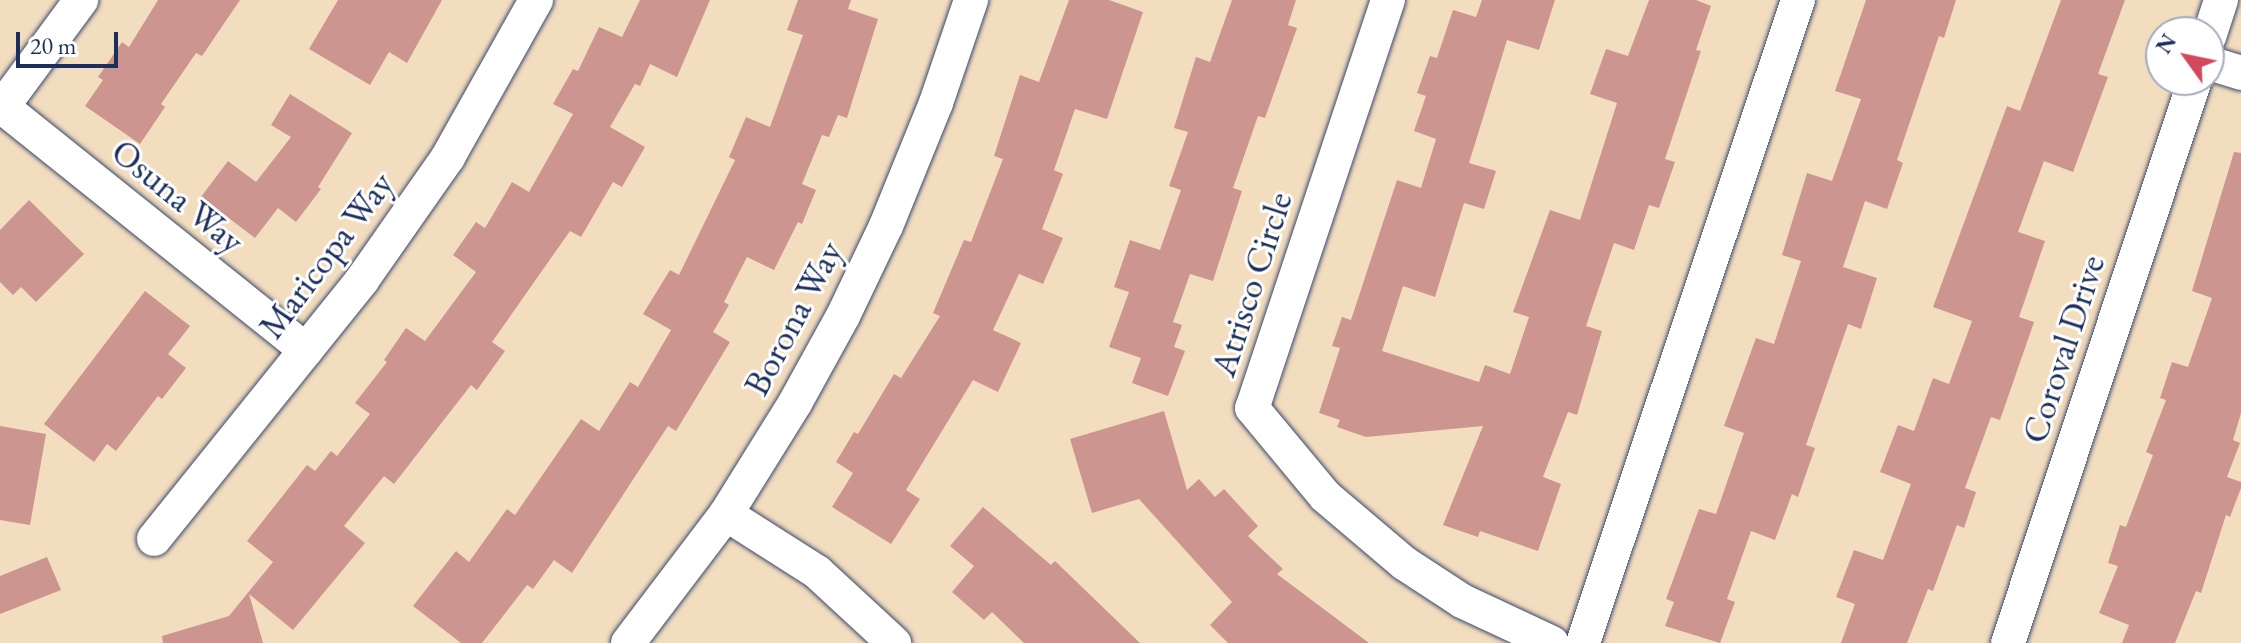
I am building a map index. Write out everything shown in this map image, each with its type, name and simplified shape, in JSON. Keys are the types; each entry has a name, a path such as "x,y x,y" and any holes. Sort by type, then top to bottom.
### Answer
{"street":[{"path":"1,107 81,0"},
{"name":"Maricopa Way","path":"154,539 362,280 448,157 536,0"},
{"name":"Borona Way","path":"628,643 726,514 802,391 880,239 936,103 971,0"},
{"name":"Atrisco Circle","path":"1388,0 1252,408 1325,496 1404,563 1462,601 1552,643"},
{"path":"1583,643 1798,0"},
{"name":"Coroval Drive","path":"2008,643 2190,96"},
{"name":"Osuna Way","path":"1,107 306,350"},
{"path":"726,514 817,572 894,643"}],"building":[{"path":"158,0 240,0 202,56 196,53 161,104 165,107 140,144 85,106 103,80 98,77 122,42 129,47"},
{"path":"338,0 442,0 407,63 389,52 370,85 309,49"},
{"path":"640,0 710,0 677,77 650,64 640,86 635,84 610,127 645,147 622,187 613,182 581,237 570,231 492,342 505,351 477,390 471,385 394,484 384,476 344,526 365,543 293,630 249,594 263,643 163,643 162,636 229,616 273,562 247,541 307,465 315,471 331,451 337,456 370,414 355,403 387,362 384,360 406,328 425,341 476,272 453,255 476,222 485,228 512,182 529,192 573,114 553,104 573,69 578,71 599,27 622,37"},
{"path":"798,0 851,0 848,9 878,19 847,118 838,115 829,137 822,135 802,184 816,190 802,224 798,222 774,270 747,257 724,302 729,305 713,332 730,342 676,431 668,426 572,573 554,560 533,589 527,585 482,643 461,643 413,606 456,551 469,562 507,509 515,515 581,419 599,431 630,382 638,387 671,330 643,314 670,270 679,275 735,160 729,157 746,117 770,127 803,35 787,30"},
{"path":"1069,0 1109,0 1143,12 1107,119 1075,109 1054,170 1063,174 1042,229 1063,238 1043,284 1019,274 993,330 1021,343 998,392 973,380 906,490 920,499 891,544 832,507 853,473 836,462 854,432 858,434 894,374 901,378 940,316 933,313 964,240 971,242 1003,159 994,156 1020,75 1039,82"},
{"path":"1232,0 1296,0 1288,25 1297,28 1265,118 1258,116 1233,188 1242,191 1213,281 1190,274 1173,322 1182,325 1174,347 1185,351 1168,396 1132,383 1141,358 1109,347 1129,292 1114,287 1130,240 1160,250 1181,190 1169,186 1188,132 1174,128 1196,57 1210,62"},
{"path":"1482,0 1555,0 1539,50 1507,40 1469,163 1496,171 1484,209 1464,203 1435,297 1403,286 1382,351 1479,382 1485,365 1510,374 1529,317 1513,312 1550,210 1580,220 1617,103 1590,94 1606,49 1628,56 1649,0 1696,0 1711,6 1696,50 1701,51 1665,159 1675,162 1659,208 1649,205 1634,250 1614,243 1586,326 1602,331 1577,415 1568,412 1543,477 1561,484 1538,551 1480,531 1478,537 1443,525 1483,426 1366,437 1337,427 1340,420 1319,413 1340,348 1332,346 1342,317 1351,320 1397,180 1421,188 1436,139 1414,131 1426,96 1417,93 1430,56 1437,58 1453,10 1476,17"},
{"path":"1866,0 1956,0 1944,38 1939,36 1897,160 1903,163 1887,209 1865,201 1843,267 1877,278 1861,329 1848,324 1806,445 1815,448 1798,497 1792,494 1775,540 1751,531 1727,599 1735,602 1720,643 1665,626 1674,602 1666,599 1699,509 1716,514 1744,433 1724,426 1756,338 1774,344 1801,261 1782,255 1807,173 1832,181 1861,99 1835,91"},
{"path":"2061,0 2125,0 2098,74 2108,77 2073,172 2044,161 2018,232 2045,241 2019,317 2034,322 2000,420 1991,417 1965,488 1976,492 1964,528 1957,525 1933,591 1928,589 1907,643 1841,643 1855,604 1836,597 1854,550 1883,560 1911,484 1880,472 1898,425 1914,431 1933,378 1949,384 1972,321 1933,307 2007,106 2020,111"},
{"path":"290,94 352,133 318,187 321,189 296,222 278,208 255,238 201,197 228,161 256,182 291,137 271,125"},
{"path":"2234,152 2241,153 2241,413 2233,440 2240,443 2227,477 2241,482 2241,488 2230,517 2226,515 2201,593 2196,591 2175,643 2122,643 2129,625 2099,613 2118,566 2108,563 2120,525 2126,527 2153,455 2146,452 2166,400 2160,398 2172,362 2188,367 2212,298 2192,291"},
{"path":"29,200 84,254 36,302 21,287 13,295 0,282 0,230"},
{"path":"145,291 190,326 168,354 186,368 162,399 158,396 116,451 107,444 94,462 44,424"},
{"path":"1164,411 1187,490 1199,479 1215,497 1224,489 1258,526 1248,536 1283,569 1277,574 1369,643 1228,643 1210,625 1232,602 1139,499 1092,513 1070,439"},
{"path":"0,426 46,434 30,525 0,520"},
{"path":"983,507 1051,565 1055,561 1140,643 1024,643 992,612 984,620 952,592 974,566 950,546"},
{"path":"47,557 61,590 0,614 0,576"}]}
